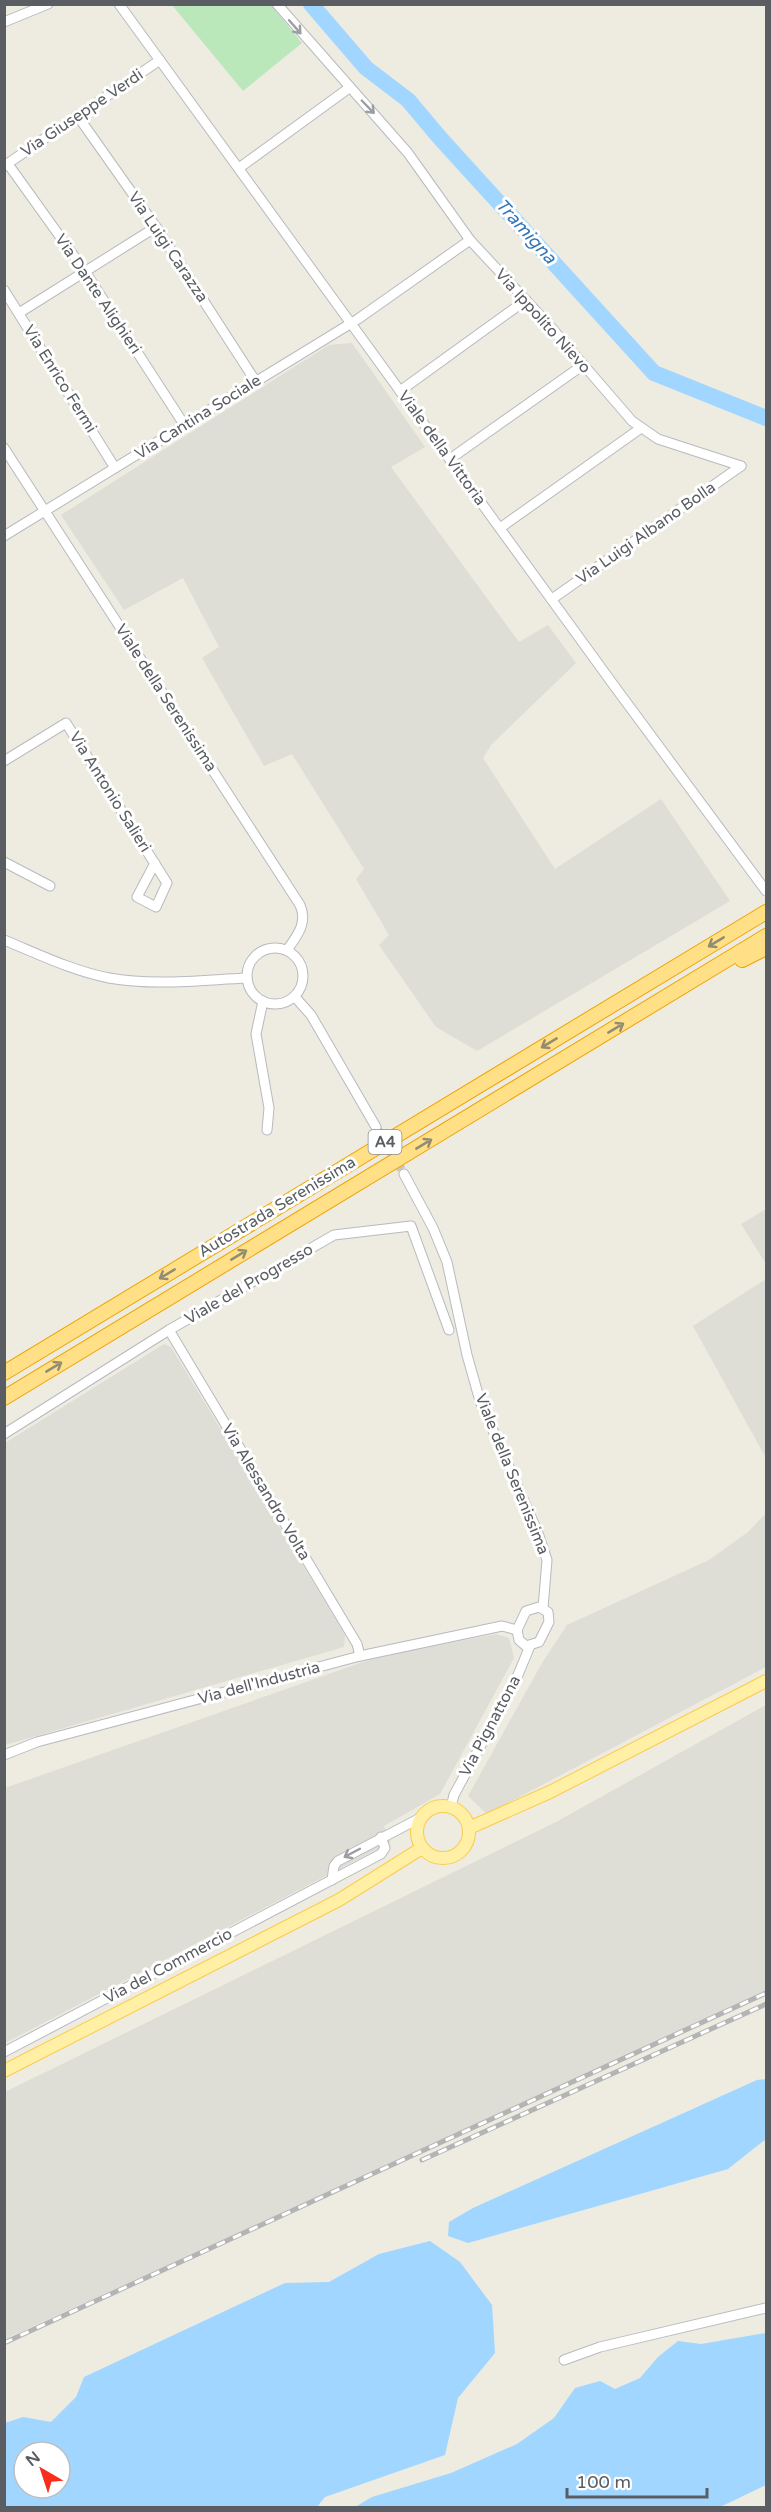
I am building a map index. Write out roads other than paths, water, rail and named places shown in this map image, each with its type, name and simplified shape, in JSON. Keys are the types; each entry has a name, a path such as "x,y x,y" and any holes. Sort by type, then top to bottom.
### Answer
{"highway":[{"name":"Autostrada Serenissima","path":"4,1373 766,912"},
{"name":"Autostrada Serenissima","path":"4,1398 766,936"},
{"path":"704,975 766,948"}],"main road":[{"path":"469,1828 550,1792 766,1681"},
{"path":"438,1806 451,1807 461,1812 469,1828 468,1840 456,1855 438,1858 422,1848 417,1833 422,1817 438,1806"},
{"path":"4,2071 339,1900 422,1848"}],"street":[{"path":"4,22 48,4"},
{"name":"Viale della Vittoria","path":"119,4 766,891"},
{"name":"Via Ippolito Nievo","path":"277,4 408,153 470,240 641,428 674,445 741,466"},
{"name":"Via Giuseppe Verdi","path":"6,165 160,60"},
{"path":"239,168 349,88"},
{"name":"Via Luigi Carazza","path":"77,115 156,227 256,382"},
{"name":"Via Dante Alighieri","path":"6,165 84,270 185,426"},
{"path":"19,313 84,270 156,227"},
{"path":"351,323 470,240"},
{"name":"Via Enrico Fermi","path":"4,290 115,468"},
{"path":"400,391 526,300"},
{"name":"Via Cantina Sociale","path":"4,536 351,323"},
{"path":"450,459 583,365"},
{"path":"500,528 641,428"},
{"name":"Viale della Serenissima","path":"4,448 302,909 298,934 287,950"},
{"name":"Via Luigi Albano Bolla","path":"552,599 741,466"},
{"name":"Via Antonio Salieri","path":"4,761 66,723 155,862"},
{"path":"4,862 50,886"},
{"path":"4,940 45,957 108,978 159,982 247,978"},
{"path":"268,949 287,950 300,963 303,981 295,996 280,1004 263,1001 255,996 247,978 248,968 260,953 268,949"},
{"path":"295,996 311,1015 376,1127"},
{"path":"263,1001 256,1034 269,1108 267,1130"},
{"name":"Viale della Serenissima","path":"404,1174 433,1228 447,1262 467,1355 480,1401 548,1560 543,1608"},
{"name":"Viale del Progresso","path":"4,1434 169,1330 334,1235 411,1226 449,1330"},
{"name":"Via Alessandro Volta","path":"169,1330 357,1644 360,1656"},
{"path":"543,1608 548,1612 549,1622 539,1642 526,1646 519,1640 517,1630 529,1609 543,1608"},
{"name":"Via dell'Industria","path":"4,1755 37,1742 360,1656 502,1626 517,1630"},
{"name":"Via Pignattona","path":"451,1807 454,1795 515,1682 531,1646"},
{"path":"332,1880 333,1866 338,1861 422,1817"},
{"name":"Via del Commercio","path":"4,2052 381,1854 386,1848 381,1837"},
{"path":"564,2360 600,2347 766,2308"}],"water":[{"path":"766,2079 766,2139 728,2169 468,2243 448,2236 449,2222 473,2208 757,2080"},
{"path":"430,2241 460,2262 492,2305 495,2353 458,2398 445,2455 325,2497 317,2507 5,2507 5,2423 23,2417 51,2422 76,2397 84,2377 285,2283 329,2282 379,2254"},
{"path":"766,2333 766,2485 720,2507 355,2507 372,2497 451,2473 517,2444 554,2418 575,2388 600,2381 615,2389 640,2378 658,2357 678,2341 701,2344"}],"waterway":[{"name":"Tramigna","path":"311,4 366,68 408,100 654,373 766,418"}],"tunnel":[{"path":"376,1127 404,1174"}],"railway":[{"path":"4,2343 766,1993"},
{"path":"422,2160 766,2004"}]}
